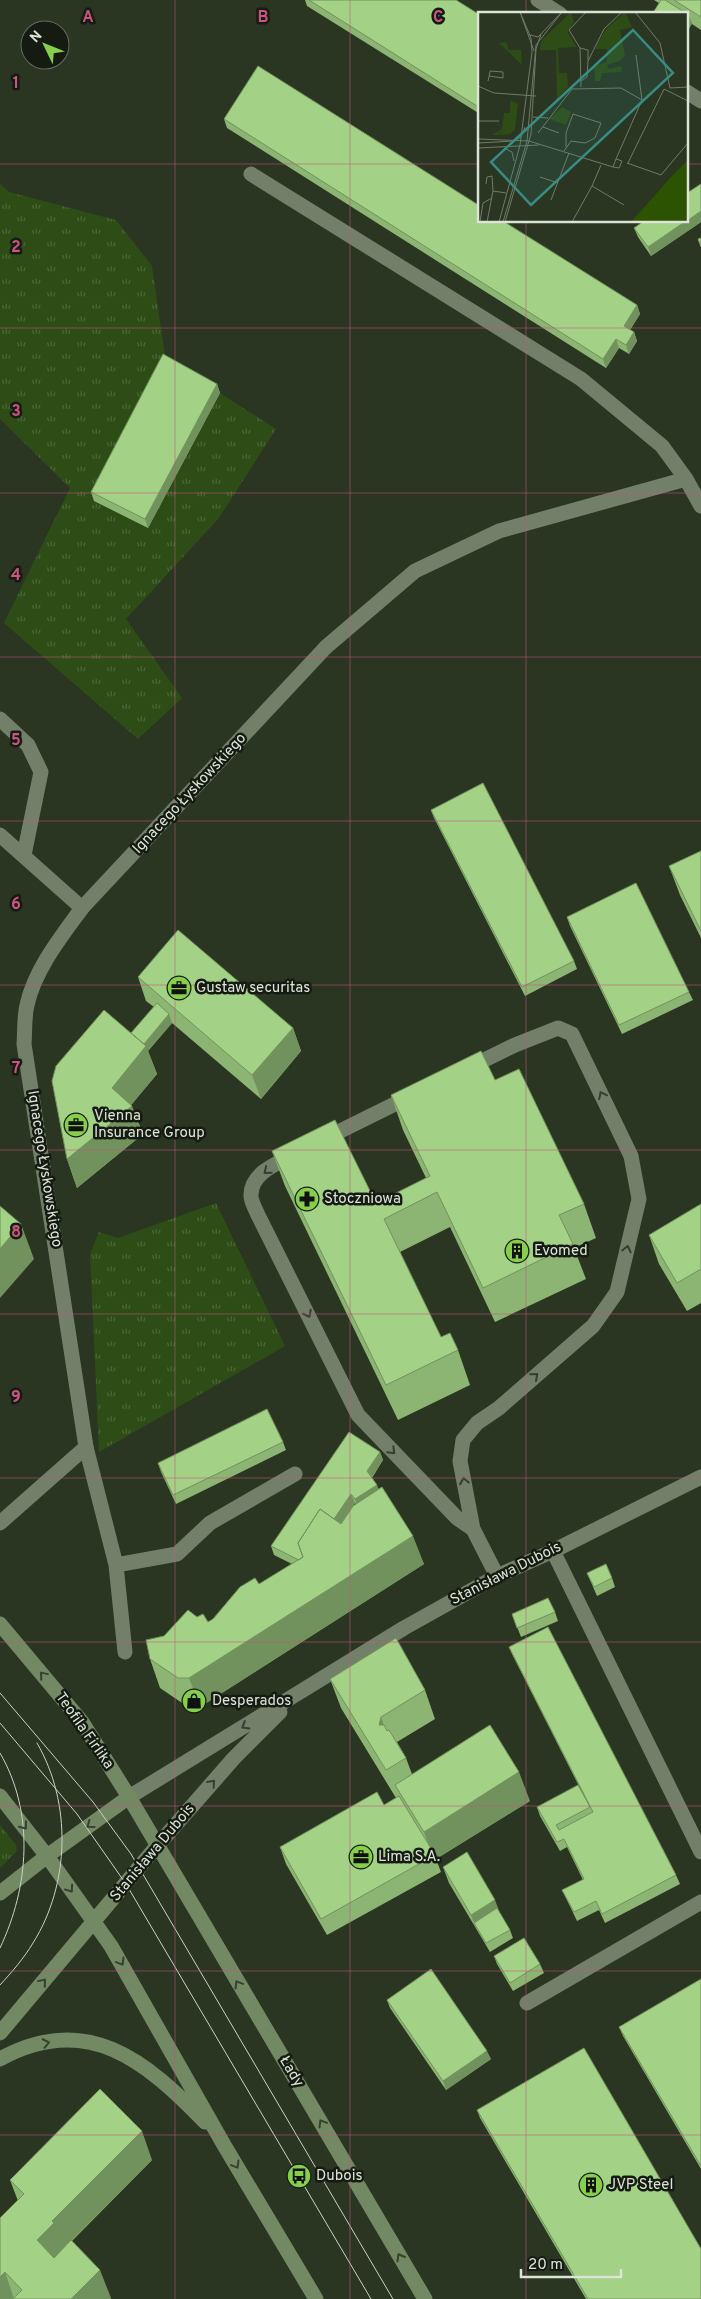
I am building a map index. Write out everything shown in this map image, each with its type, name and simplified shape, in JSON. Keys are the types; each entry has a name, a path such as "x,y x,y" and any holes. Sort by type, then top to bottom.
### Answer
{"street":[{"path":"538,0 557,12"},
{"path":"688,93 701,101"},
{"path":"251,174 581,378 662,446 686,479 701,506"},
{"name":"Ignacego Łyskowskiego","path":"126,1652 116,1565 86,1447 24,1044 27,1006 40,971 82,908 326,647 415,571 499,531 686,479"},
{"path":"0,719 28,745 42,772 24,856"},
{"path":"0,835 82,908"},
{"path":"452,1076 515,1044 558,1028 572,1034 631,1156 639,1199 617,1292 593,1326 498,1408 477,1423 463,1440 460,1461 473,1529 497,1576"},
{"path":"425,1089 267,1168 254,1182 251,1197 358,1415 458,1518 473,1529"},
{"path":"0,1524 86,1447"},
{"path":"116,1565 177,1554 210,1523 295,1474"},
{"name":"Stanisława Dubois","path":"0,1893 47,1856 129,1797 404,1628 497,1576 552,1551 701,1477"},
{"path":"552,1551 701,1852"},
{"name":"Teofila Firlika","path":"0,1624 82,1722 157,1846"},
{"name":"Stanisława Dubois","path":"0,2033 157,1846 251,1741 275,1717 316,1683"},
{"path":"0,1796 47,1856 130,1977 224,2145 316,2299"},
{"name":"Łady","path":"157,1846 425,2299"},
{"path":"527,2004 701,1902"},
{"path":"0,2060 25,2048 56,2041 84,2041 114,2049 134,2060 160,2079 224,2145"}],"green space":[{"path":"0,184 9,192 116,220 152,266 166,363 148,528 220,393 276,429 219,518 126,619 182,698 138,739 4,623 70,488 0,419"},
{"path":"216,1203 285,1346 99,1452 90,1254 99,1232 118,1238"},
{"path":"0,1825 16,1845 17,1851 0,1868"}],"building":[{"path":"309,0 456,0 478,14 478,107"},
{"path":"661,0 665,0 684,12 654,12"},
{"path":"674,0 701,0 701,17"},
{"path":"258,66 478,205 478,222 505,222 637,305 624,326 634,332 626,345 616,339 603,359 224,119"},
{"path":"701,184 701,211 688,220 688,192"},
{"path":"643,222 685,222 648,247 634,228"},
{"path":"163,354 217,384 145,519 91,492"},
{"path":"483,783 574,961 522,987 431,810"},
{"path":"701,851 701,931 669,866"},
{"path":"636,883 689,992 619,1025 567,917"},
{"path":"178,930 293,1028 252,1075 138,977"},
{"path":"157,1003 169,1014 144,1044 131,1033"},
{"path":"104,1010 146,1046 112,1088 132,1106 67,1159 52,1081 56,1066"},
{"name":"Evomed","path":"481,1051 495,1080 519,1069 584,1204 559,1215 573,1244 483,1288 437,1192 384,1219 441,1337 450,1333 458,1350 386,1385 272,1151 335,1120 376,1203 430,1176 391,1095"},
{"path":"701,1204 701,1269 677,1283 649,1235"},
{"path":"0,1206 21,1224 0,1249"},
{"path":"267,1409 283,1442 173,1495 158,1463"},
{"path":"349,1432 380,1452 367,1471 377,1485 355,1499 351,1494 334,1519 320,1509 298,1543 303,1557 299,1560 271,1546"},
{"path":"382,1487 413,1536 189,1678 178,1678 150,1659 146,1640 164,1636 188,1610 197,1617 203,1614 208,1622 213,1619 240,1587 255,1578 259,1584 303,1557 298,1543 320,1509 341,1524 353,1506"},
{"path":"606,1564 612,1578 594,1587 587,1573"},
{"path":"548,1598 555,1612 517,1628 512,1614"},
{"path":"548,1627 676,1875 602,1914 596,1901 574,1912 562,1890 584,1879 564,1839 557,1842 537,1807 578,1785 590,1807 556,1825 559,1830 593,1812 509,1647"},
{"path":"396,1638 425,1690 381,1717 379,1725 384,1725 387,1731 389,1730 406,1758 386,1770 330,1679"},
{"path":"490,1725 519,1772 424,1832 395,1785"},
{"path":"377,1792 384,1805 399,1796 435,1855 321,1919 280,1847"},
{"path":"467,1852 495,1900 471,1915 443,1867"},
{"path":"497,1908 510,1930 486,1943 474,1923"},
{"path":"524,1938 540,1964 510,1983 494,1956"},
{"path":"431,1969 487,2051 443,2081 387,2000"},
{"path":"701,1979 701,2166 619,2027"},
{"name":"JVP Steel","path":"584,2048 701,2249 701,2299 588,2299 477,2110"},
{"path":"100,2089 142,2131 52,2221 54,2223 37,2240 54,2258 71,2240 100,2270 71,2299 13,2299 22,2290 5,2272 0,2277 0,2218 24,2194 10,2180"}],"tram line":[{"path":"0,1693 93,1802 131,1854 393,2299"},
{"path":"0,1723 77,1814 126,1884 371,2299"},
{"path":"0,1985 33,1943 45,1920 60,1870 61,1817 56,1791 48,1766 37,1743"},
{"path":"0,1753 11,1776 19,1800 24,1850 17,1900 10,1925 0,1948"}],"place":[{"name":"Gustaw securitas","path":"179,988"},
{"name":"Vienna Insurance Group","path":"76,1125"},
{"name":"Stoczniowa","path":"307,1199"},
{"name":"Evomed","path":"517,1251"},
{"name":"Desperados","path":"194,1701"},
{"name":"Lima S.A.","path":"361,1857"},
{"name":"Dubois","path":"299,2176"},
{"name":"JVP Steel","path":"591,2185"}]}
